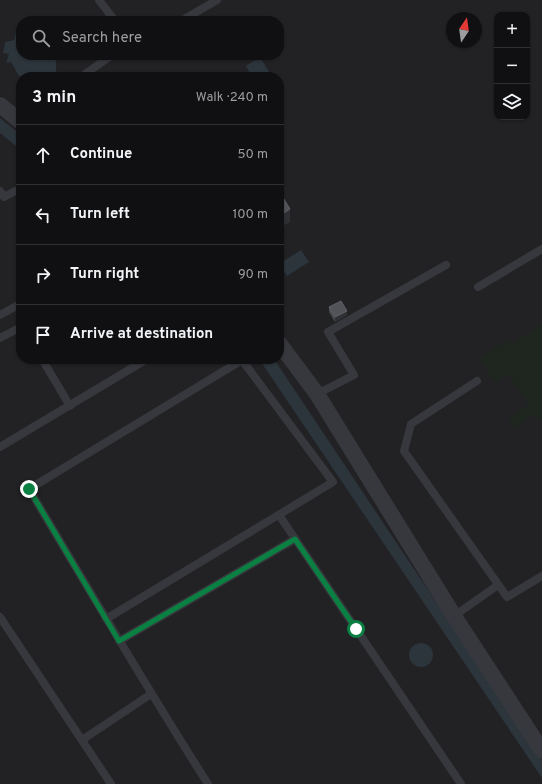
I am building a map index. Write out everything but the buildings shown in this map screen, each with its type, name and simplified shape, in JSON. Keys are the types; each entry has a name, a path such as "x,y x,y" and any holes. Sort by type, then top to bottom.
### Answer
{"street":[{"path":"0,106 16,118"},
{"path":"284,349 317,394 454,616 542,751"}],"lane":[{"path":"99,0 111,16"},
{"path":"190,16 217,0"},
{"path":"88,72 105,60"},
{"path":"0,191 4,197 16,191"},
{"path":"478,287 542,249"},
{"path":"317,394 354,374 328,332 446,265"},
{"path":"0,316 16,306"},
{"path":"0,338 16,330"},
{"path":"45,364 70,406"},
{"path":"0,447 139,364"},
{"path":"208,784 151,694 29,489 235,364"},
{"path":"106,619 333,482 245,364"},
{"path":"477,381 411,424 409,438 404,451 507,597 542,576"},
{"path":"279,515 461,784"},
{"path":"119,641 295,539"},
{"path":"454,616 498,585"},
{"path":"0,617 111,784"},
{"path":"82,740 151,694"}],"shaded area":[{"path":"0,0 542,0 542,784 0,784"},
{"path":"16,32 16,60 55,60 57,72 17,72 11,62 6,63 9,54 3,53 5,42 14,40"},
{"path":"255,60 262,60 269,72 249,72 246,66"},
{"path":"0,118 16,131 16,146 0,133"},
{"path":"301,250 309,262 287,276 284,272 284,261"},
{"path":"542,324 542,417 539,419 535,414 516,428 509,418 529,404 508,374 495,383 479,359 507,340 511,345"},
{"path":"262,364 277,364 542,761 542,778"},
{"path":"421,643 430,646 433,655 430,664 421,667 412,664 409,655 412,646"}],"route":[{"path":"29,489 119,641 295,539 356,629"}]}
